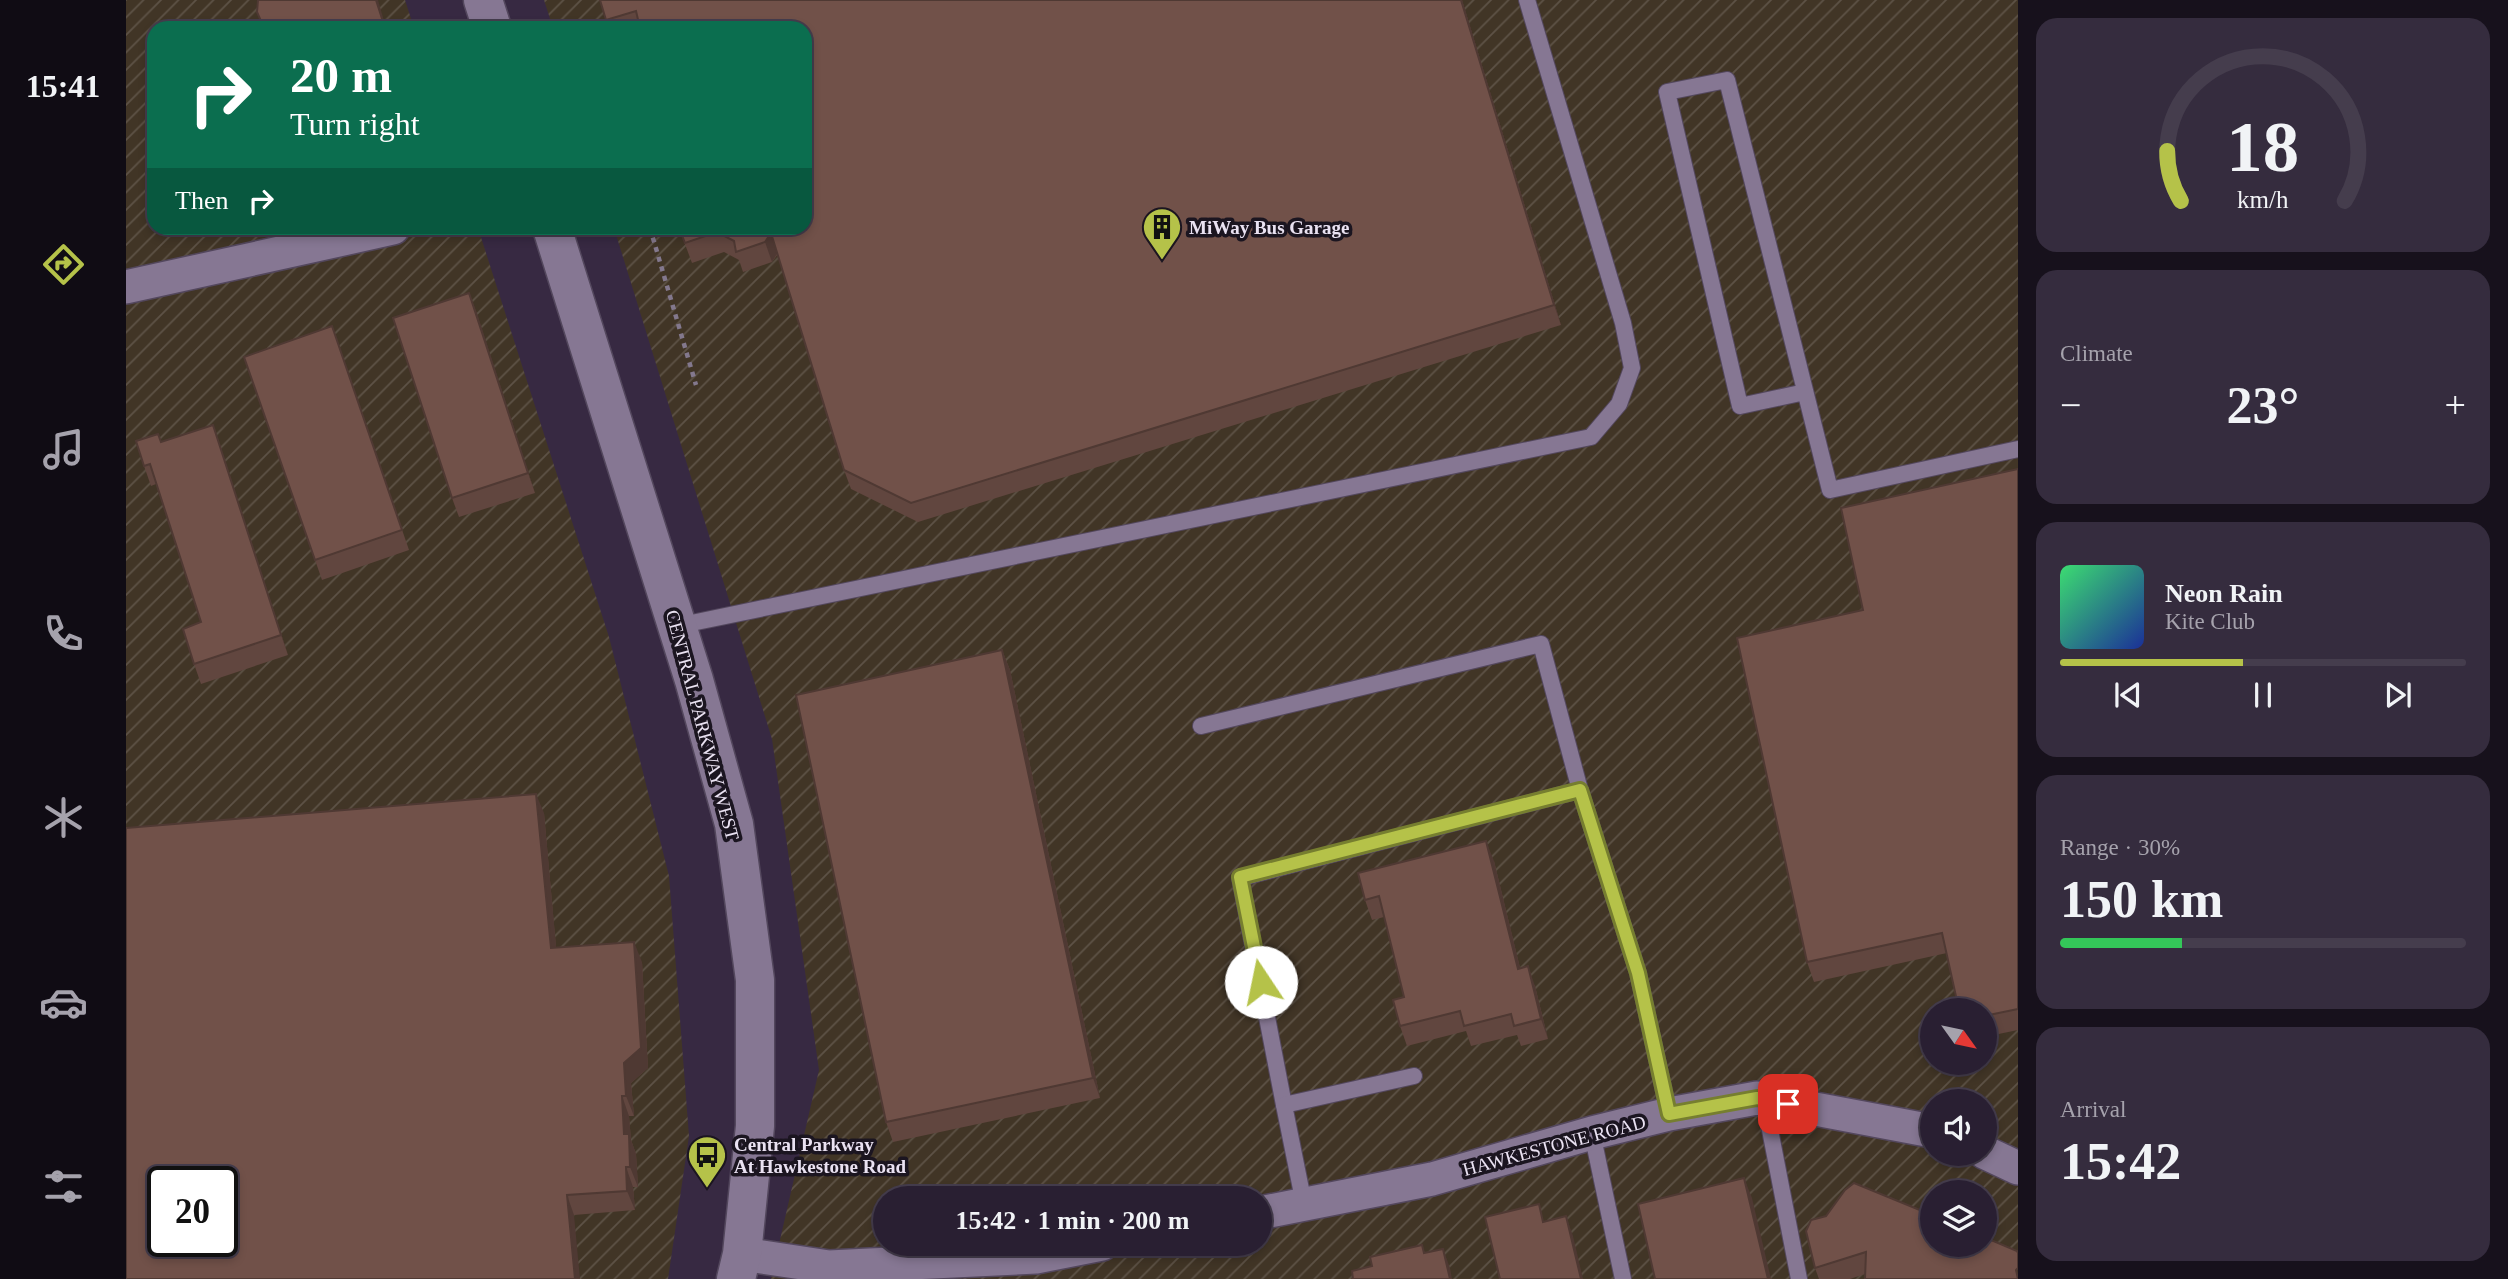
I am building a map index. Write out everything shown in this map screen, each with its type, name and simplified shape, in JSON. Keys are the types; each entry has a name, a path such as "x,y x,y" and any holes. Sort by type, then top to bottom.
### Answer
{"street":[{"path":"483,0 490,21"},
{"path":"126,288 362,235"},
{"name":"CENTRAL PARKWAY WEST","path":"554,235 677,626 734,824 755,980 755,1126 739,1267"},
{"name":"HAWKESTONE ROAD","path":"1272,1211 1432,1179 1592,1133 1669,1114 1757,1098 1920,1129"},
{"path":"1997,1158 2018,1167"},
{"path":"739,1267 829,1267 1041,1256"}],"lane":[{"path":"677,626 1591,437 1619,404 1632,368 1623,323 1527,0"},
{"path":"1805,392 1740,406 1667,92 1727,80 1830,490 2018,449"},
{"path":"1201,726 1541,644 1580,790 1638,973 1669,1114"},
{"path":"1304,1204 1240,877 1580,790"},
{"path":"1284,1105 1414,1076"},
{"path":"1764,1099 1799,1279"},
{"path":"1592,1133 1623,1279"}],"path":[{"path":"652,235 696,385"}],"shaded area":[{"path":"126,0 405,0 412,21 147,21 147,235 480,235 609,637 669,876 689,1136 668,1279 126,1279"},
{"path":"544,0 2018,0 2018,1279 771,1279 819,1070 772,739 616,235 812,235 812,21 551,21"}],"building":[{"path":"258,0 376,0 383,21 261,21 257,12"},
{"name":"MiWay Bus Garage","path":"600,0 1461,0 1554,305 911,503 844,470 772,235 812,235 812,21 638,21 636,11 606,20"},
{"name":"MiWay Bus Garage","path":"682,235 708,235 685,243"},
{"name":"MiWay Bus Garage","path":"723,235 770,235 765,242 736,252 734,241"},
{"path":"469,293 528,473 452,498 393,318"},
{"path":"332,326 402,530 315,560 244,357"},
{"path":"213,425 281,635 194,664 183,629 201,622 150,464 144,466 136,441 158,434 161,442"},
{"path":"2018,469 2018,1009 1997,1013 1997,998 1956,998 1942,933 1807,962 1737,638 1863,610 1841,508"},
{"path":"1002,650 1093,1078 886,1122 796,695"},
{"path":"536,794 551,948 634,942 641,1048 624,1063 624,1134 629,1134 630,1167 626,1167 627,1191 567,1195 575,1279 126,1279 126,828"},
{"path":"1486,841 1518,969 1528,966 1541,1019 1514,1026 1511,1014 1464,1026 1460,1011 1400,1026 1393,1000 1404,997 1379,896 1365,900 1358,873"},
{"path":"1744,1178 1768,1279 1655,1279 1638,1204"},
{"path":"1854,1183 1920,1210 1920,1257 1997,1257 1997,1243 2017,1251 2018,1279 1865,1279 1866,1252 1815,1268 1806,1231 1811,1220 1826,1216 1845,1190"},
{"path":"1539,1204 1543,1222 1566,1216 1581,1279 1500,1279 1485,1217"},
{"path":"1422,1245 1424,1253 1443,1249 1450,1279 1353,1279 1352,1271 1372,1266 1370,1257"}],"place":[{"name":"MiWay Bus Garage","path":"1162,261"},
{"name":"Central Parkway At Hawkestone Road","path":"707,1189"}],"route":[{"path":"1261,982 1240,877 1580,790 1638,973 1669,1114 1757,1098 1788,1104"}]}
